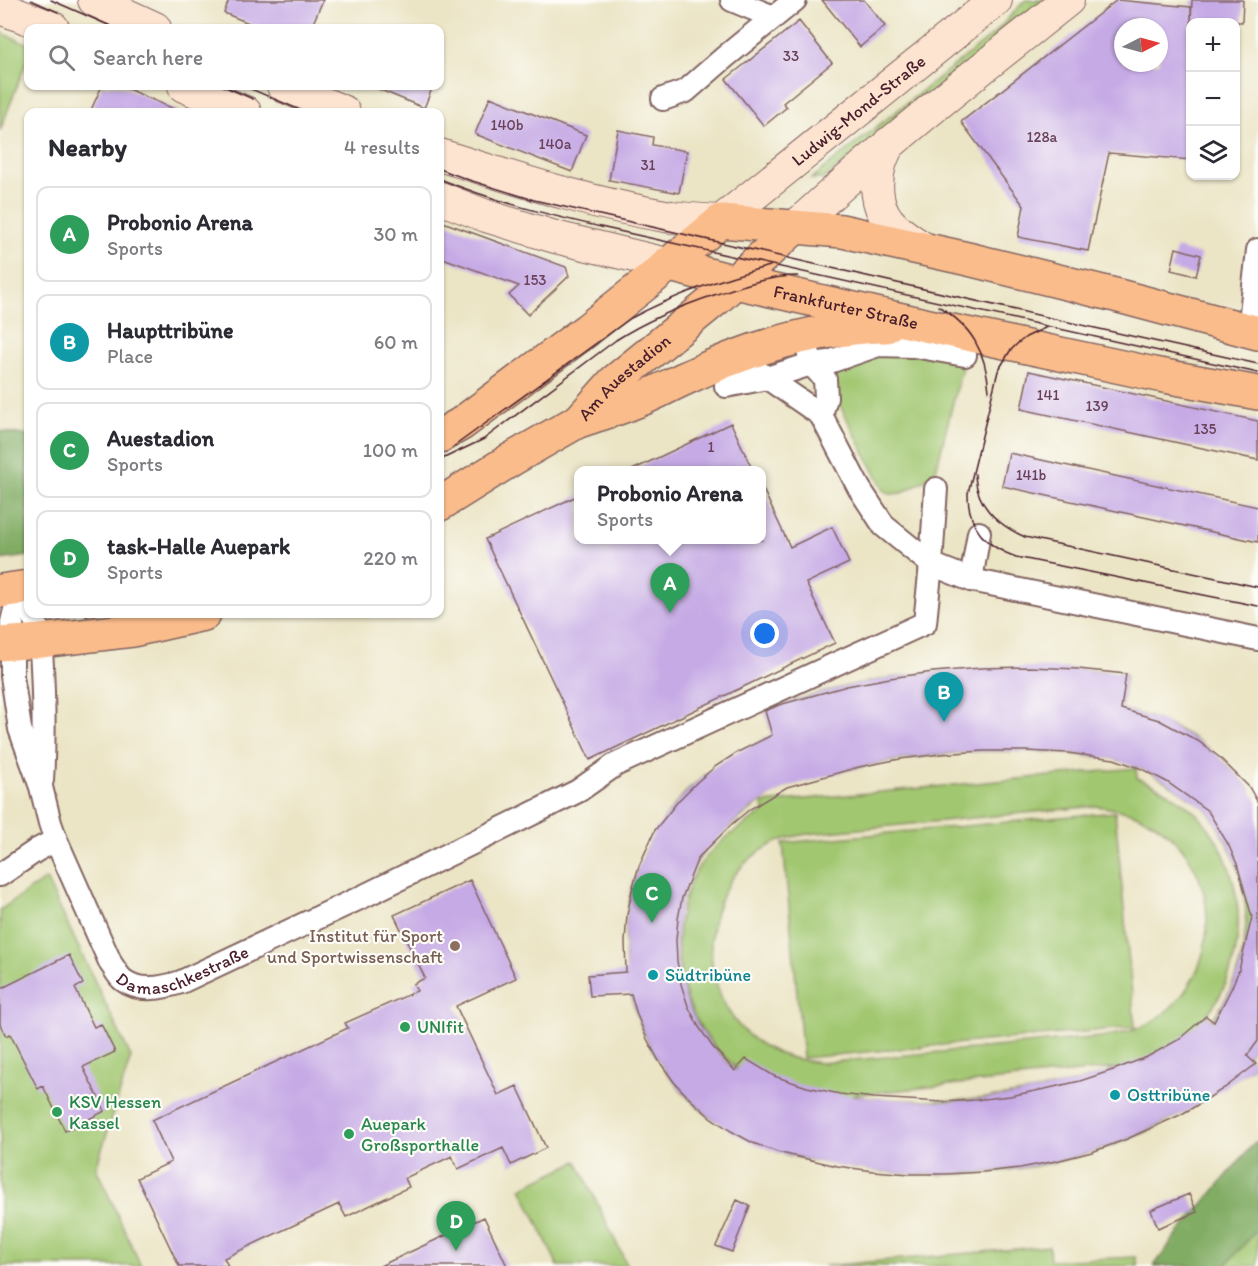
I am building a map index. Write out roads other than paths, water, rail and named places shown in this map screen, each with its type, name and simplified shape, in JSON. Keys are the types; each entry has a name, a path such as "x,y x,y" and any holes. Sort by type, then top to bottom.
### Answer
{"main road":[{"path":"94,0 146,24"},
{"name":"Ludwig-Mond-Straße","path":"721,221 996,0"},
{"path":"794,228 889,143 1068,0"},
{"path":"0,8 42,24"},
{"path":"193,90 236,108"},
{"path":"292,90 335,108"},
{"path":"889,143 879,165 877,190 880,204 887,220 925,249"},
{"path":"444,156 550,190 609,204 672,217 842,231 1104,292 1254,332"},
{"name":"Frankfurter Straße","path":"444,200 486,216 555,237 735,282 1159,375 1258,393"},
{"path":"444,434 461,424 587,330 721,221"},
{"name":"Am Auestadion","path":"444,502 580,420 615,382 735,282 794,228"},
{"path":"580,420 633,403 738,356 793,338 864,327 929,326"},
{"path":"48,618 133,630 186,618"}],"street":[{"path":"732,0 773,17"},
{"path":"663,99 686,92 795,0"},
{"path":"1254,332 1258,250"},
{"name":"Frankfurter Straße","path":"726,386 767,378 809,355 829,362 878,345 915,346 965,355"},
{"path":"809,355 825,379 826,398 821,415"},
{"path":"747,364 821,415 859,488 884,526 931,564 971,580 1258,639"},
{"path":"931,564 936,489"},
{"path":"971,580 979,533"},
{"name":"Damaschkestraße","path":"20,614 12,676 20,729 41,788 50,823 111,964 123,980 136,986 150,988 166,987 181,982 355,900 578,790 615,765 925,623 931,564"},
{"name":"Damaschkestraße","path":"20,614 44,730 41,788"},
{"path":"0,702 20,729"},
{"path":"0,875 56,840"}],"tram line":[{"path":"31,0 58,12"},
{"path":"51,0 106,24"},
{"path":"232,90 253,99"},
{"path":"253,90 296,108"},
{"path":"444,171 534,200 1258,364"},
{"path":"444,181 501,201 584,223 1258,373"},
{"path":"453,447 631,318 699,288 770,266"},
{"path":"444,458 484,439 616,340 640,326 677,309 737,287 767,279 798,276"},
{"path":"938,306 960,322 975,341 985,364 989,391"},
{"path":"1047,327 1017,344 998,371 968,493 971,516 980,534 995,547 1016,557 1258,606"},
{"path":"975,474 979,496 990,513 1006,527 1025,537 1258,587"}],"place":[{"name":"Probonio Arena","path":"670,613"},
{"name":"Haupttribüne","path":"944,722"},
{"name":"Auestadion","path":"652,923"},
{"name":"Institut für Sport und Sportwissenschaft","path":"455,946"},
{"name":"Südtribüne","path":"653,975"},
{"name":"UNIfit","path":"405,1027"},
{"name":"Osttribüne","path":"1115,1095"},
{"name":"KSV Hessen Kassel","path":"57,1112"},
{"name":"Auepark Großsporthalle","path":"349,1134"},
{"name":"task-Halle Auepark","path":"456,1251"}]}
